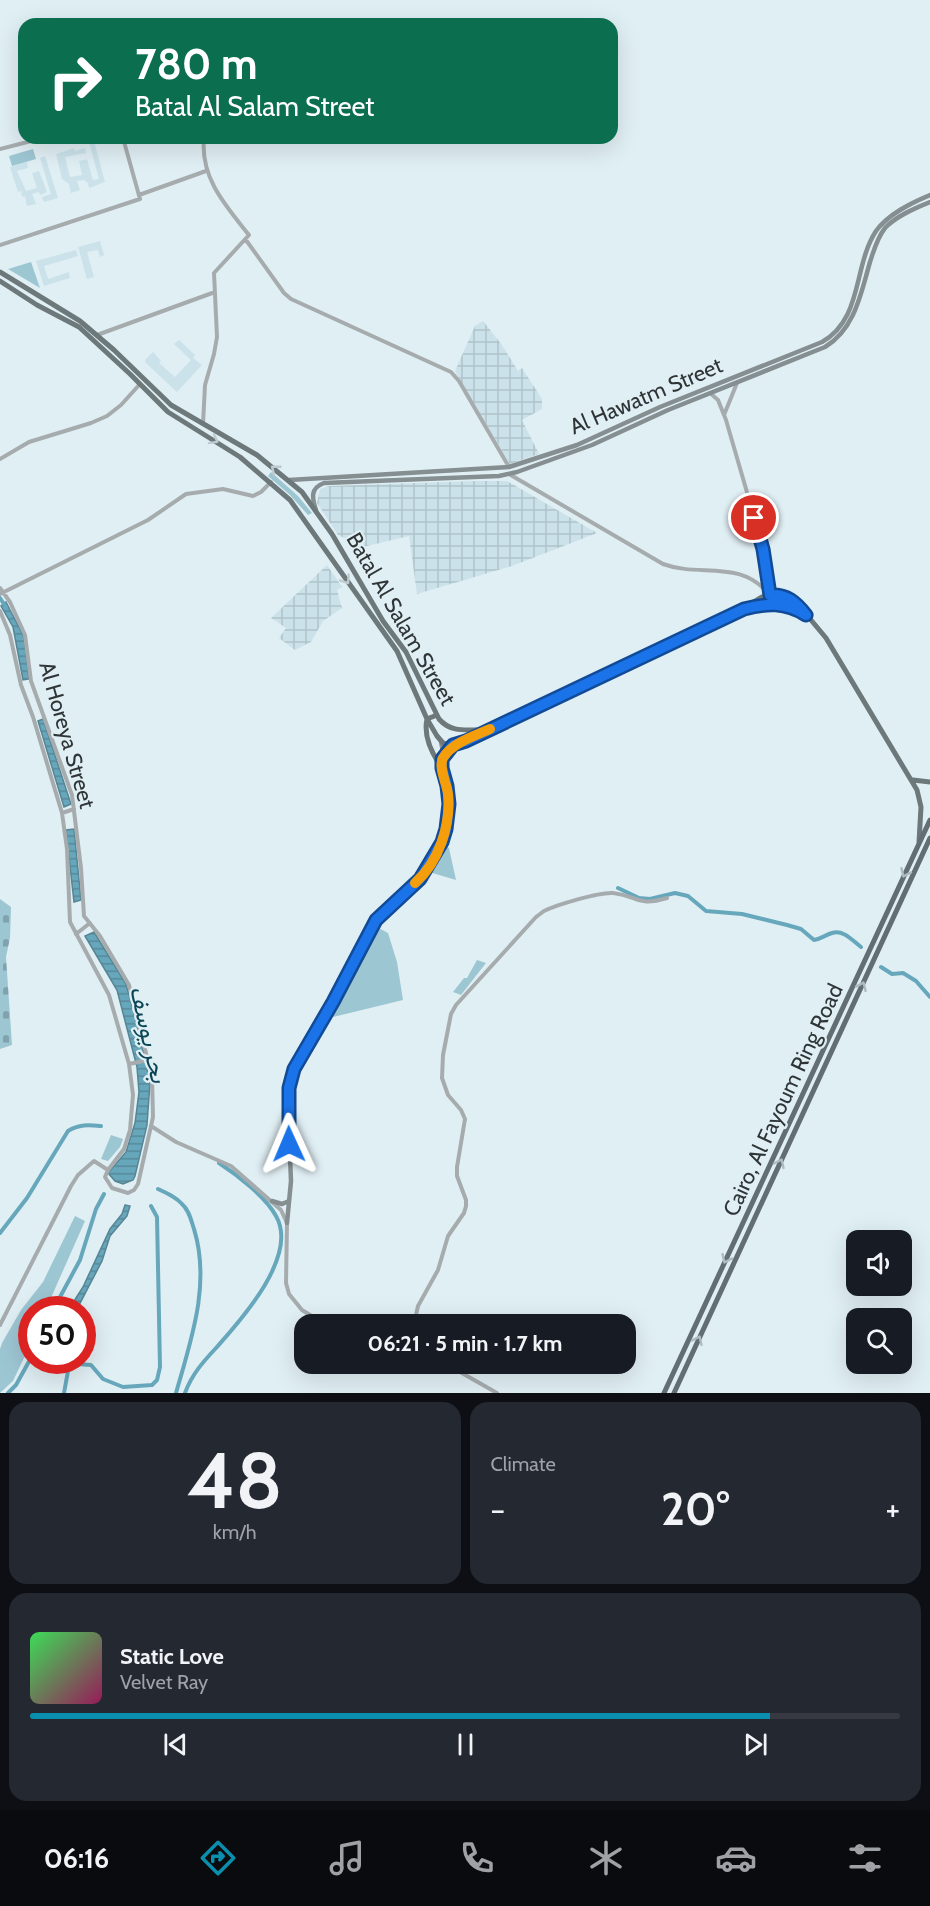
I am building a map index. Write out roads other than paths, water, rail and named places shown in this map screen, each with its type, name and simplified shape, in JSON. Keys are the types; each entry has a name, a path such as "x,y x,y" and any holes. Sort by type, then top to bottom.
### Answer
{"highway":[{"name":"Cairo, Al Fayoum Ring Road","path":"674,1393 873,955 876,938 930,820"},
{"name":"Cairo, Al Fayoum Ring Road","path":"664,1393 873,955 883,941 929,841"},
{"path":"876,938 883,941"},
{"path":"718,1277 726,1281"}],"main road":[{"name":"Al Hawatm Street","path":"443,475 509,474 587,447 667,407 710,393 822,342 840,327 847,316 870,243 876,231 892,215 930,195"},
{"name":"Al Hawatm Street","path":"316,510 312,495 314,489 321,484 435,476 509,467 584,442 783,360 821,349 841,335 852,319 874,248 882,232 894,220 930,202"},
{"name":"Batal Al Salam Street","path":"0,272 80,321 114,350 166,401 253,452 304,494 325,524 400,656 427,719 441,741 453,745"},
{"name":"Batal Al Salam Street","path":"0,281 37,305 74,324 168,412 234,453 271,482 290,500 305,519 380,623 408,656 442,722 452,728 487,730"},
{"path":"27,299 30,294 28,290"},
{"path":"37,305 35,301 38,296"},
{"path":"107,353 108,345"},
{"path":"107,353 114,350"},
{"path":"183,422 188,415"},
{"name":"Al Hawatm Street","path":"289,480 435,476"},
{"path":"305,519 309,521 315,519 316,510"},
{"path":"314,531 318,526 325,524"},
{"path":"442,759 453,745 744,609 758,599 779,595 790,599 826,638 913,780 921,807 919,843"},
{"path":"744,609 778,604 794,608 806,615"},
{"path":"437,715 427,719 425,733 434,757 442,768"},
{"path":"288,1223 291,1181 288,1107 290,1079 376,920 420,879 442,842 449,804 442,768 441,741"},
{"path":"913,780 930,782"},
{"path":"272,1201 282,1204 289,1201"}],"street":[{"path":"0,149 20,144"},
{"path":"125,144 139,197"},
{"path":"203,424 205,385 217,343 214,273 249,235 216,192 206,171 204,144"},
{"path":"0,245 139,197 206,171"},
{"path":"246,240 284,293 291,299 451,372 459,381 509,467"},
{"path":"96,335 215,292"},
{"path":"724,415 738,381"},
{"path":"0,459 29,442 107,416 121,405 140,384"},
{"path":"710,393 718,400 724,415 760,537 770,595"},
{"path":"509,474 663,564 735,572 757,582 770,595"},
{"path":"1,591 147,520 186,494 223,489 253,496 271,482"},
{"name":"Al Horeya Street","path":"1,591 25,635 32,681 70,791 81,868 84,916 100,936 129,985 153,1088 151,1126 138,1184 131,1192 122,1192 112,1188 105,1177 108,1170"},
{"path":"0,611 14,647 21,685 62,813 70,922 109,995 130,1063 132,1085 132,1119 124,1149 108,1170 94,1161 78,1175 0,1325"},
{"path":"21,685 32,681"},
{"path":"33,717 42,711"},
{"path":"62,813 74,809"},
{"path":"64,826 75,824"},
{"path":"416,1314 418,1306 438,1270 447,1239 466,1206 456,1167 465,1119 461,1110 448,1095 442,1078 443,1054 454,1008 544,911 606,893 645,903 667,898"},
{"path":"76,934 90,923"},
{"path":"130,1063 147,1060"},
{"path":"151,1126 176,1142 228,1164 283,1212 288,1223 286,1283 289,1294 302,1310 308,1314"},
{"path":"464,1374 497,1393"}],"waterway":[{"name":"بحر يوسف","path":"0,598 6,607"},
{"path":"618,888 639,898 650,899 675,893 688,896 706,911 742,914 787,925 801,929 814,940 836,932 848,936 861,947"},
{"path":"881,967 892,974 903,973 916,981 930,997"},
{"path":"0,1233 27,1198 68,1131 80,1126 101,1126"},
{"path":"185,1393 198,1369 239,1321 264,1286 274,1268 280,1250 281,1232 276,1216 250,1186 219,1163"},
{"path":"158,1189 174,1197 186,1209 190,1215 199,1250 200,1291 197,1312 176,1393"},
{"path":"61,1296 80,1260 96,1209 104,1194"},
{"path":"64,1393 68,1371 77,1364 91,1365 103,1379 123,1387 152,1385 157,1380 160,1367 157,1217 151,1206"},
{"path":"8,1393 22,1374"}]}
